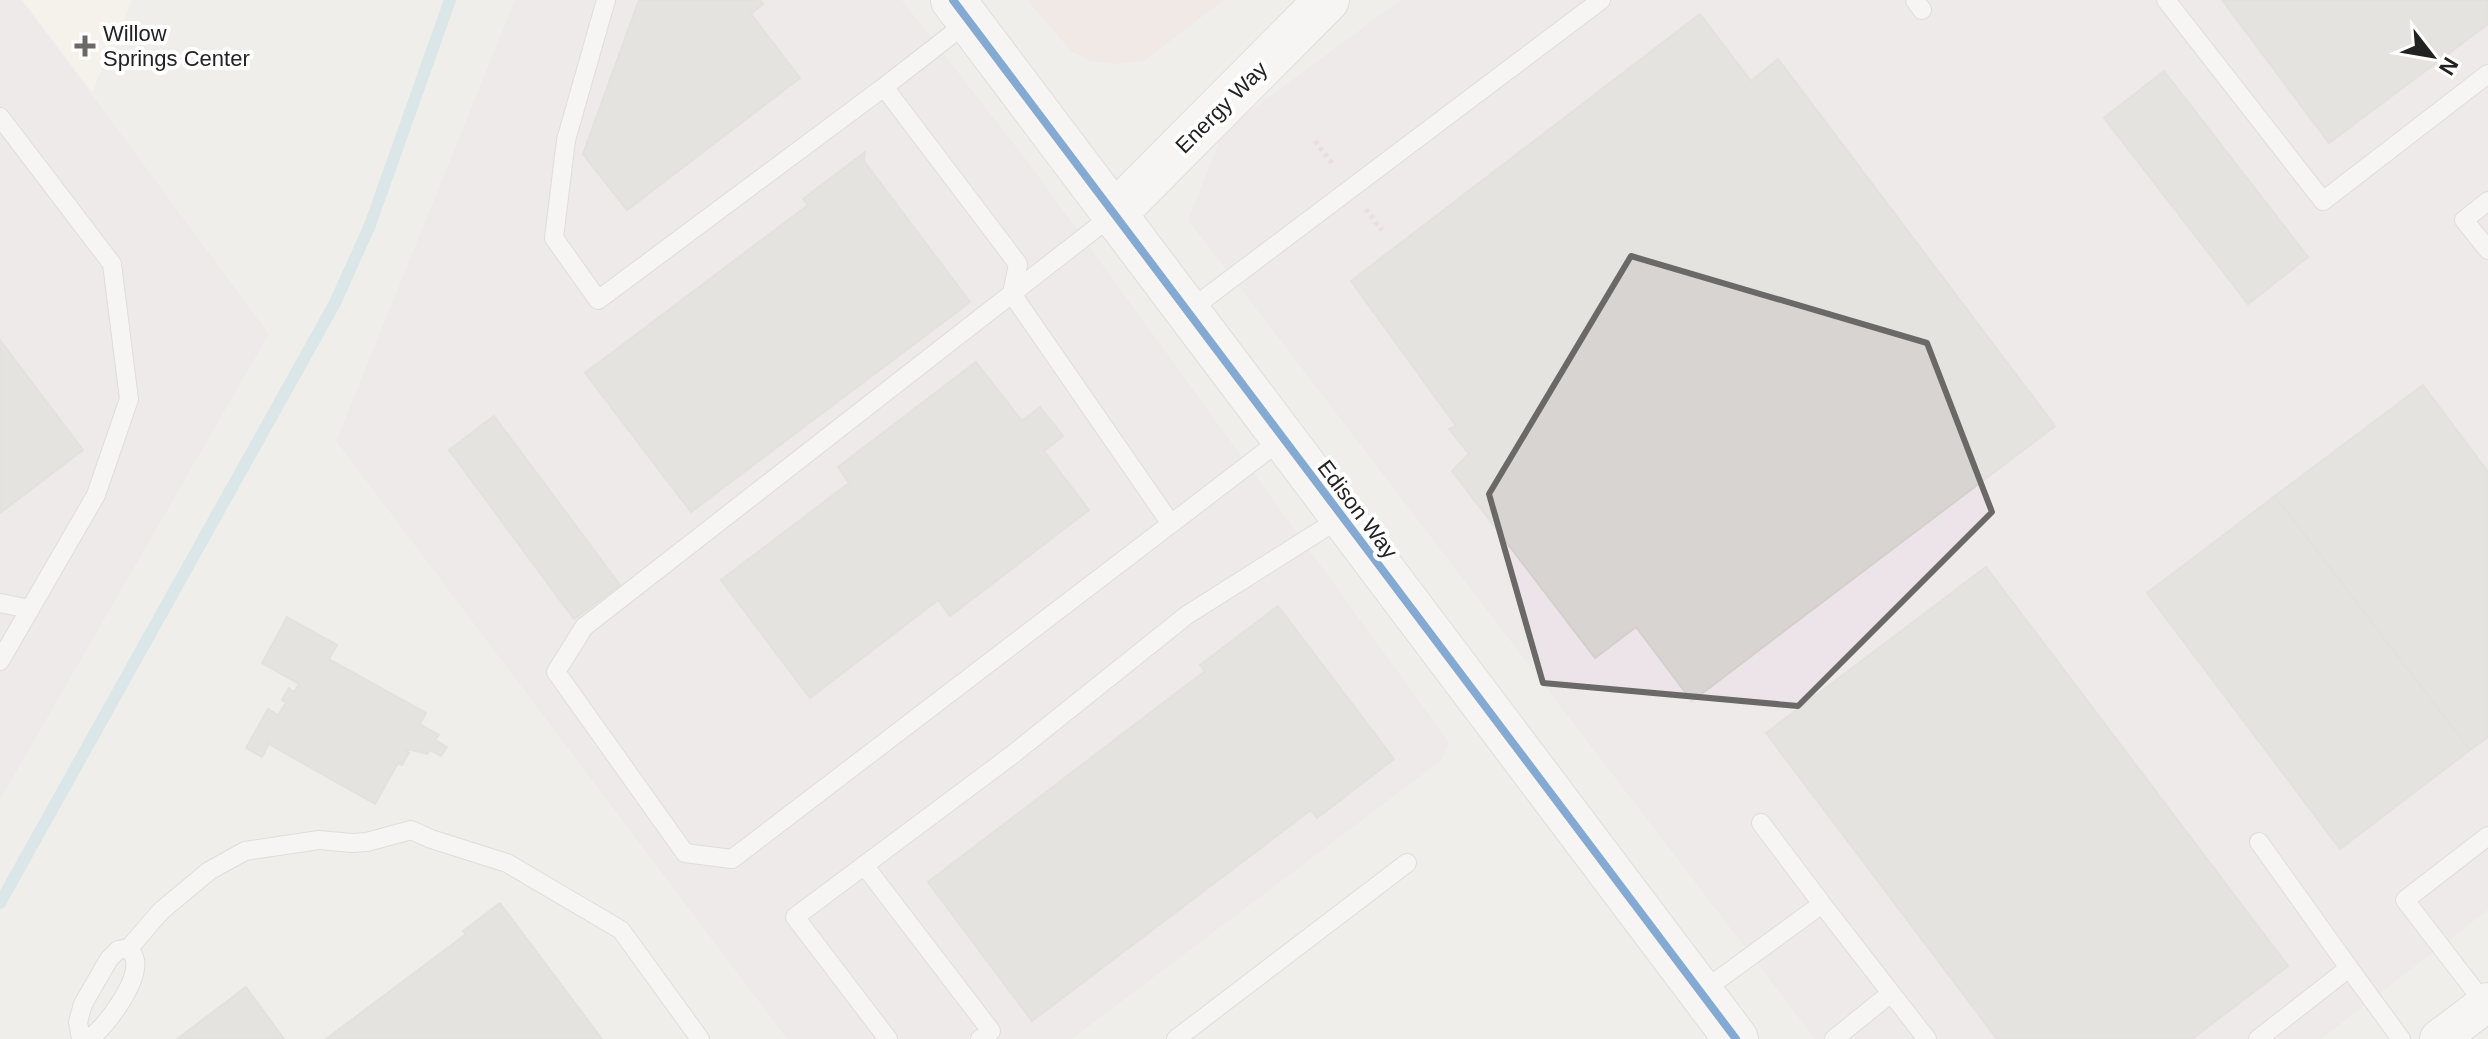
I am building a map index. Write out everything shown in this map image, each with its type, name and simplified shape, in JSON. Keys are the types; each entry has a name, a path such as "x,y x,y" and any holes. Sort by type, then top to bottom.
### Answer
{"street":[{"name":"Energy Way","path":"1114,214 1327,0"},
{"name":"Edison Way","path":"961,10 1736,1039"},
{"path":"2439,1039 2486,1003"}],"lane":[{"path":"606,0 566,140 554,238 598,300 884,87 961,10"},
{"path":"1187,312 1601,0"},
{"path":"2166,0 2323,201 2488,74"},
{"path":"884,87 1018,264 1012,294 1171,524"},
{"path":"0,117 112,264 129,399 96,495 0,661"},
{"path":"2488,201 2464,220 2488,250"},
{"path":"1114,214 584,627 556,672 685,853 732,859 1282,439"},
{"path":"888,1039 795,917 1012,755 1187,615 1342,517"},
{"path":"0,603 30,609"},
{"path":"1761,823 1927,1039"},
{"path":"81,1039 78,1022 83,1004 109,959 118,950 129,948 161,911 209,871 245,851 319,840 367,842 411,830 507,863 621,930 700,1039"},
{"path":"2486,1003 2405,900 2488,836"},
{"path":"2259,842 2401,1039"},
{"path":"1176,1039 1407,863"},
{"path":"864,865 991,1031 980,1039"},
{"path":"1700,993 1822,904"},
{"path":"89,1039 103,1027 119,1005 134,973 135,960 129,948"},
{"path":"2258,1039 2349,968"},
{"path":"1834,1039 1891,993"}],"highlighted area":[{"path":"1631,256 1927,343 1992,512 1798,706 1543,683 1489,494"}],"shaded area":[{"path":"0,0 22,0 269,334 0,800"},
{"name":"Willow Springs Center","path":"22,0 132,0 92,92"},
{"path":"515,0 902,0 1028,162 1449,742 1442,760 1072,1039 787,1039 336,441"},
{"path":"1027,0 1224,0 1144,61 1113,64 1090,61 1071,51"},
{"path":"1400,0 2488,0 2488,910 2321,1039 1815,1039 1188,220 1223,131"}],"building":[{"path":"639,0 760,0 763,4 751,14 800,78 627,210 583,154"},
{"path":"2222,0 2488,0 2488,24 2329,143"},
{"path":"1700,14 1751,81 1778,59 2055,426 1692,701 1636,627 1595,658 1452,471 1469,454 1449,429 1456,426 1351,281"},
{"path":"2164,71 2308,257 2248,304 2104,118"},
{"path":"865,152 864,161 970,302 691,512 585,373 808,205 803,199"},
{"path":"0,340 83,450 0,513"},
{"path":"976,362 1022,421 1040,407 1063,436 1044,451 1089,510 950,616 938,600 810,698 721,580 849,483 838,467"},
{"path":"2423,385 2488,472 2488,737 2470,750 2275,496"},
{"path":"494,416 620,585 574,619 449,450"},
{"path":"2275,496 2470,750 2340,849 2147,593"},
{"path":"1986,567 2288,966 2192,1039 1997,1039 1766,733"},
{"path":"1278,606 1394,759 1317,818 1311,810 1032,1021 928,882 1205,671 1200,665"},
{"path":"287,617 337,645 329,659 426,713 420,724 439,735 435,740 447,747 441,756 430,750 427,754 406,749 409,753 402,765 398,763 375,804 267,743 262,757 246,748 268,709 278,715 286,703 282,700 289,688 294,692 299,684 262,663"},
{"path":"500,903 602,1039 326,1039 466,934 463,931"},
{"path":"246,987 284,1039 177,1039"}],"waterway":[{"path":"0,903 335,303 370,225 450,0"}],"cycle path":[{"path":"953,0 1736,1039"}],"place":[{"name":"Willow Springs Center","path":"85,46"}]}
